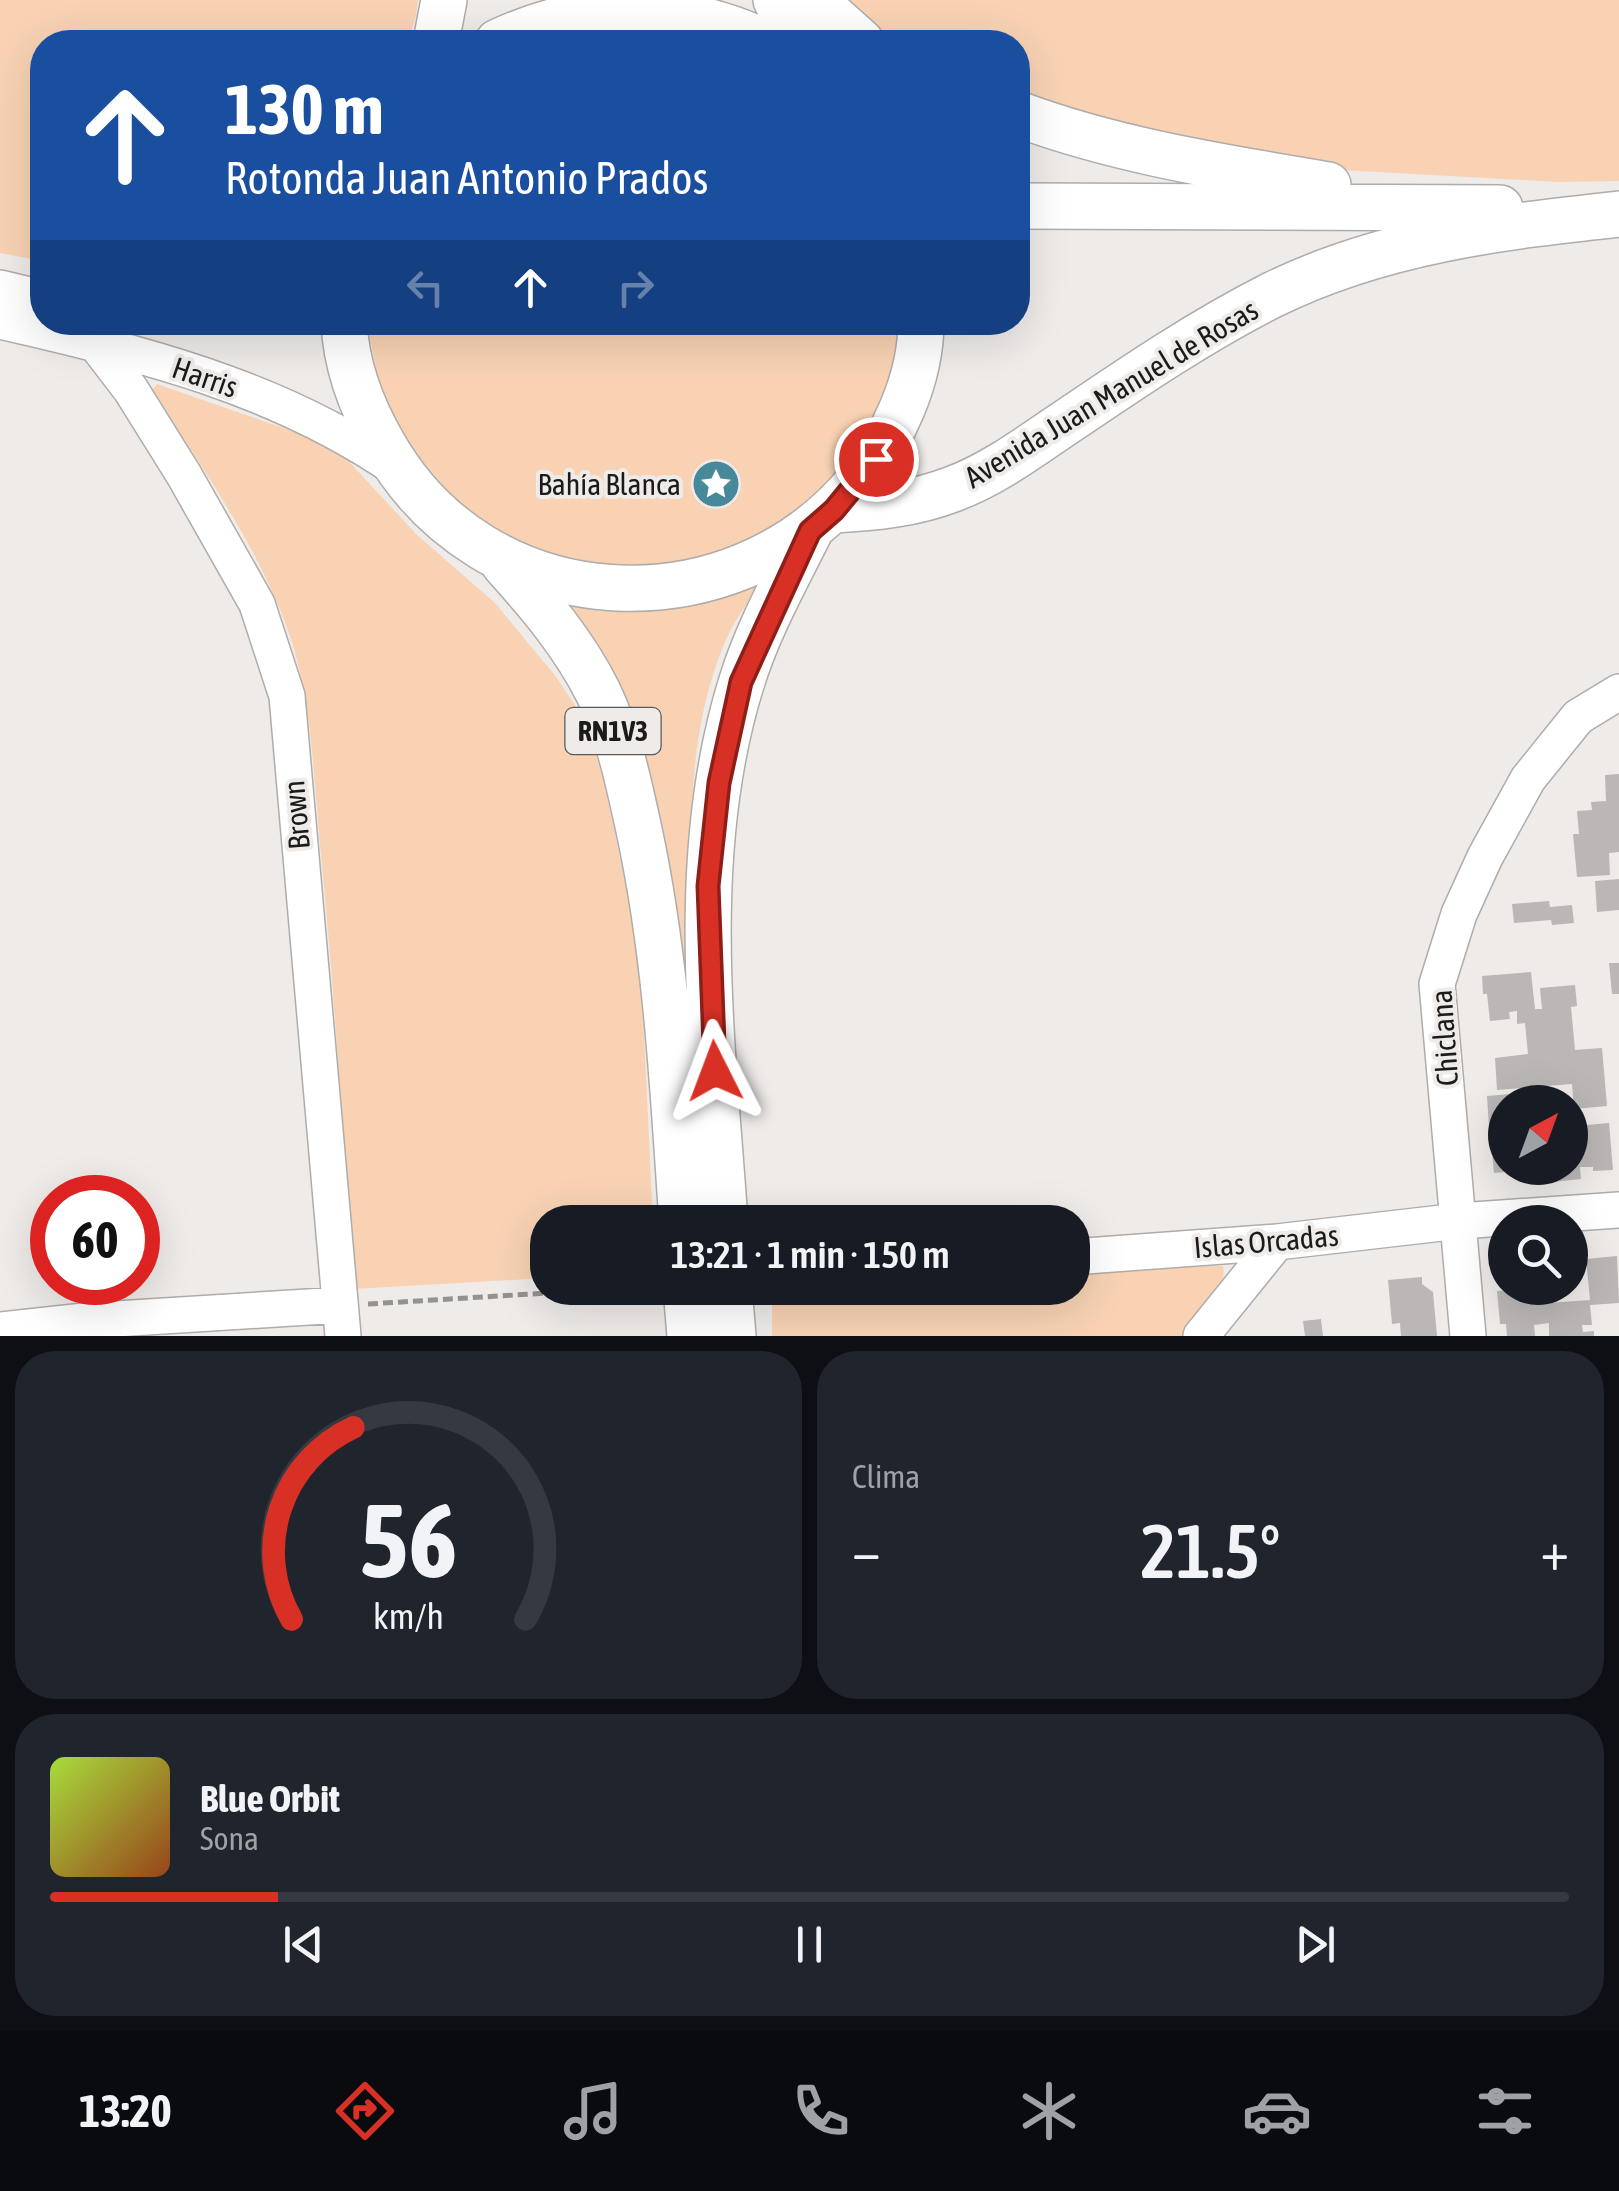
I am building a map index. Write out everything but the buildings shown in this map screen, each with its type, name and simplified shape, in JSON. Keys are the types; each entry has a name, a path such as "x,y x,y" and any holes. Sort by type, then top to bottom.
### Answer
{"main road":[{"path":"438,30 444,0"},
{"path":"776,0 792,30"},
{"path":"814,0 847,30"},
{"path":"522,30 592,11 659,10 724,23 739,30"},
{"path":"1030,118 1167,156 1448,206"},
{"name":"Avenida Juan Manuel de Rosas","path":"1030,206 1448,206 1619,212"},
{"name":"Avenida Juan Manuel de Rosas","path":"822,520 922,500 992,471 1217,324 1320,274 1370,256 1466,233 1619,212"},
{"name":"RN1V3","path":"345,335 364,410 396,468 441,518 495,556 540,604 572,646 599,694 629,782 660,939 681,1205"},
{"name":"RN1V3","path":"723,1205 708,942 712,834 728,734 741,682 822,520 876,459 906,400 921,335"},
{"name":"RN1V3","path":"495,556 558,580 623,590 689,585 753,564 822,520"},
{"path":"687,1305 690,1336"},
{"path":"730,1305 733,1336"}],"street":[{"path":"0,288 30,295"},
{"name":"Harris","path":"0,321 30,328"},
{"name":"Harris","path":"63,335 214,379 312,417 396,468"},
{"name":"Brown","path":"95,342 131,390 184,475 257,604 287,696 342,1321"},
{"name":"Chiclana","path":"1468,1336 1438,984 1459,914 1484,857 1528,779 1578,717 1619,692"},
{"name":"Islas Orcadas","path":"1090,1255 1277,1242 1460,1220 1619,1210"},
{"path":"1200,1336 1277,1242"},
{"path":"0,1330 342,1321"}],"path":[{"path":"342,1321 530,1299"}],"shaded area":[{"path":"0,0 418,0 411,30 30,30 30,259 0,253"},
{"path":"836,0 1619,0 1619,181 1559,182 1306,168 1030,105 1030,30 871,30"},
{"path":"369,335 902,335 874,429 820,499 746,548 659,570 569,563 487,526 452,498 421,465 397,427 379,385"},
{"path":"157,384 306,436 341,453 417,535 495,603 557,678 584,719 603,778 640,951 652,1205 530,1205 530,1279 353,1289 312,746 300,673 283,617 253,552 153,389"},
{"path":"765,577 725,642 701,724 695,766 693,895 710,1205 682,1011 555,596 642,609 689,602"},
{"path":"1223,1266 1217,1296 1182,1336 772,1336 773,1305 1090,1305 1090,1274"}],"place":[{"name":"Bahía Blanca","path":"716,484"}],"route":[{"path":"715,1071 708,886 719,783 741,682 810,531 834,510 876,459"}]}
